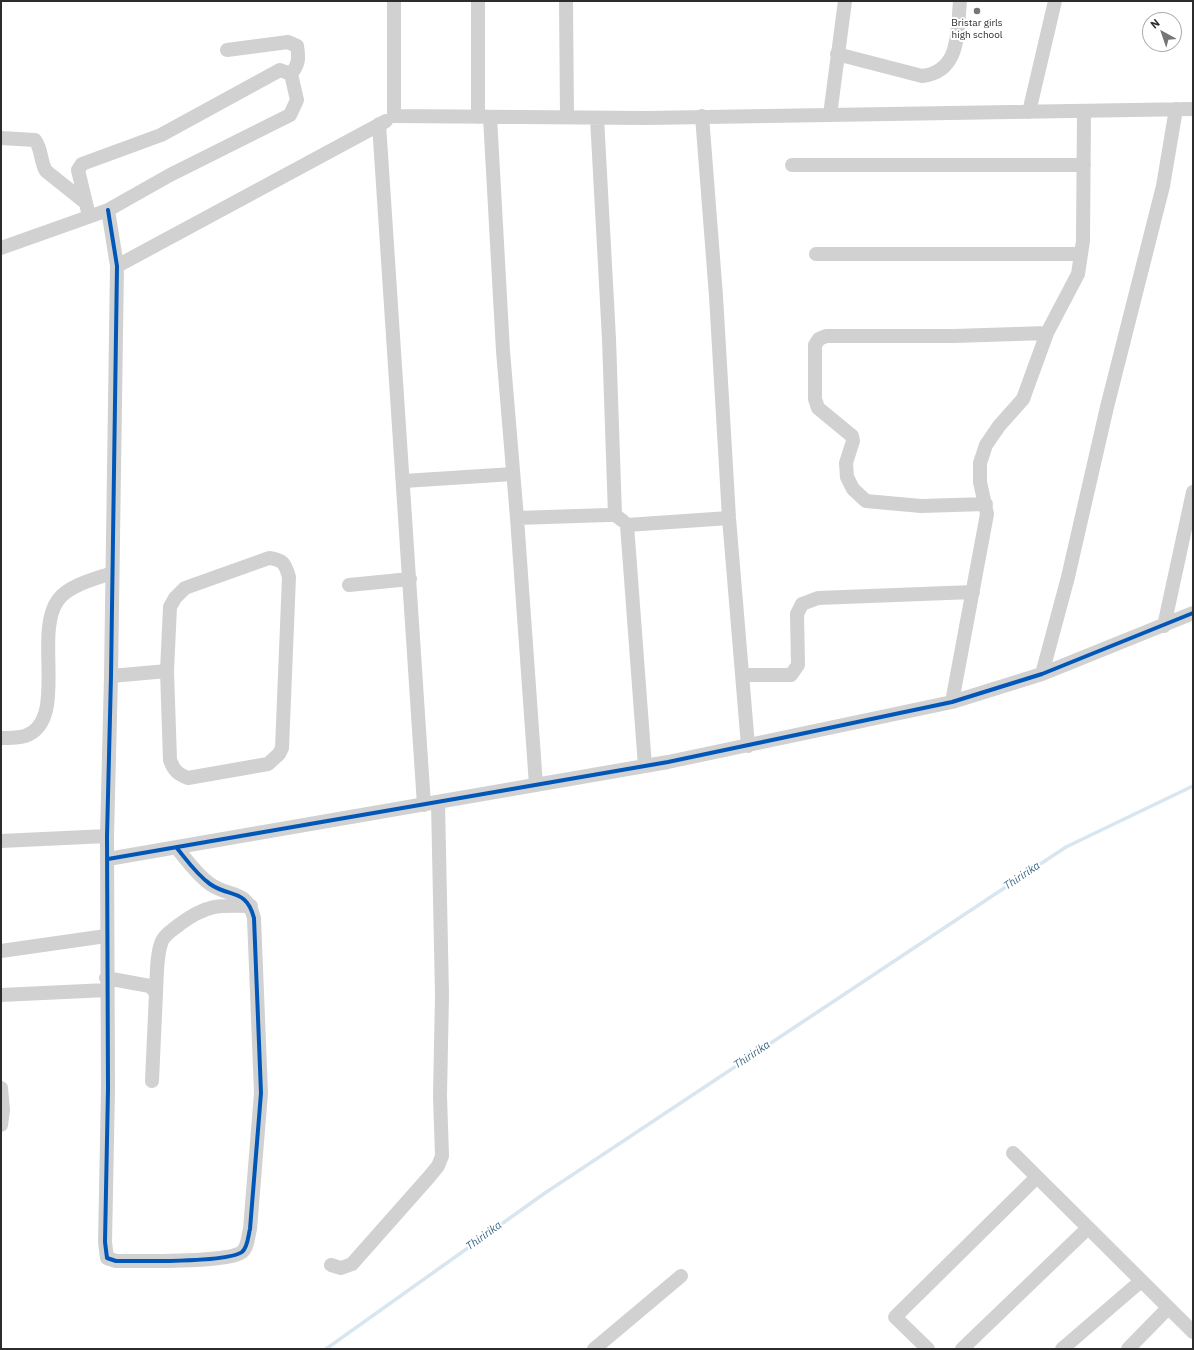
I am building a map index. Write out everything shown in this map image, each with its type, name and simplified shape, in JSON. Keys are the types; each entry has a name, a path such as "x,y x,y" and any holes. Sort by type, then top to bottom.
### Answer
{"street":[{"path":"394,1 394,116"},
{"path":"478,1 484,117 514,474 536,785"},
{"path":"566,1 567,117"},
{"path":"830,115 845,1"},
{"path":"837,54 922,76 933,74 943,69 951,58 956,44 960,1"},
{"path":"1029,112 1055,1"},
{"path":"1,248 108,210 170,175 290,115 297,100 291,74 297,66 299,58 296,46 288,42 227,50"},
{"path":"89,216 78,170 82,164 161,135 280,70 291,74"},
{"path":"1042,674 1068,577 1107,407 1163,186 1176,109"},
{"path":"117,266 394,116 597,118 1193,109"},
{"path":"952,702 987,514 980,482 980,463 986,445 999,426 1023,399 1047,333 1078,274 1083,241 1084,111"},
{"path":"702,116 716,296 729,518 748,746"},
{"path":"597,118 609,339 615,515"},
{"path":"379,124 404,481 424,805"},
{"path":"1,138 35,140 38,144 42,164 46,171 86,203"},
{"path":"792,165 1084,165"},
{"path":"108,210 117,266 107,836 108,859 106,936 108,1090 105,1242 107,1258 116,1261 210,1259 237,1255 245,1248 250,1229 261,1093 254,918 251,906 245,898 225,892 210,884 196,872 176,847"},
{"path":"816,254 1081,254"},
{"path":"986,504 921,506 866,501 858,495 853,489 848,478 846,462 853,441 852,436 818,408 815,399 815,345 819,339 826,336 954,336 1047,333"},
{"path":"404,481 514,474"},
{"path":"1164,626 1193,492"},
{"path":"517,518 615,515 627,525 729,518"},
{"path":"627,525 645,766"},
{"path":"269,558 280,560 286,567 288,577 282,748 275,759 268,764 188,778 179,774 173,769 170,760 167,671 170,607 175,598 185,588 269,558"},
{"path":"1,738 27,735 40,724 46,713 49,679 47,645 50,614 58,600 72,589 112,573"},
{"path":"349,585 410,579"},
{"path":"742,675 791,674 794,672 798,665 797,614 802,604 818,598 973,592"},
{"path":"108,859 645,766 748,746 952,702 1042,674 1193,613"},
{"path":"111,676 167,671"},
{"path":"331,1265 341,1268 355,1261 429,1177 438,1166 442,1156 440,1096 442,995 438,802"},
{"path":"1,842 107,836"},
{"path":"152,1081 157,969 162,941 172,930 195,913 216,905 251,906"},
{"path":"1,951 106,936"},
{"path":"1,995 107,984 150,986 156,993"},
{"path":"1,1088 1,1125"},
{"path":"1013,1153 1193,1332"},
{"path":"928,1349 894,1317 1037,1177"},
{"path":"962,1349 1088,1228"},
{"path":"594,1349 681,1276"},
{"path":"1062,1349 1141,1281"},
{"path":"1128,1349 1168,1308"}],"waterway":[{"name":"Thiririka","path":"326,1349 545,1193 1066,847 1193,786"}],"cycle path":[{"path":"108,210 117,266 107,836 108,1089 105,1242 107,1258 116,1261 182,1261 233,1256 244,1250 247,1244 250,1229 261,1093 254,918 251,908 247,902 236,895 210,884 196,871 176,847"},
{"path":"108,859 668,762 952,702 1042,674 1193,613"}],"place":[{"name":"Bristar girls high school","path":"977,11"}]}
